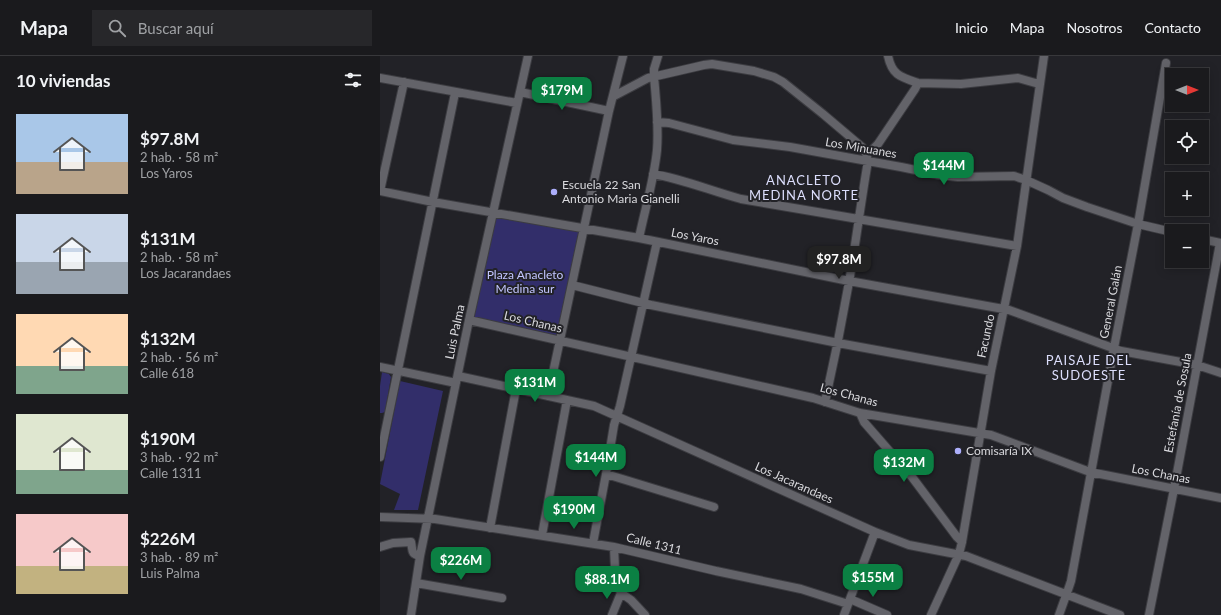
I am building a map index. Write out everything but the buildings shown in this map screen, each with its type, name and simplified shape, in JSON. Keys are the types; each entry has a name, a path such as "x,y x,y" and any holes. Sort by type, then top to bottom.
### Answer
{"street":[{"name":"Luis Palma","path":"411,615 420,556 469,320 528,56"},
{"path":"548,396 609,111 623,56"},
{"path":"639,238 657,150 654,70 658,56"},
{"path":"888,56 892,70 900,76 918,83 961,84 1018,78 1039,84"},
{"name":"Facundo","path":"931,615 959,554 962,542 982,433 991,371 1017,246 1044,56"},
{"name":"General Galán","path":"1059,615 1071,581 1090,472 1138,224 1166,63"},
{"path":"614,96 654,76 712,64 766,74 783,82 823,114 862,147 867,157"},
{"path":"380,78 517,103"},
{"path":"380,191 404,82"},
{"path":"826,402 849,281 867,157 878,144 918,83"},
{"path":"380,457 384,418 398,370 455,92"},
{"path":"520,92 609,111"},
{"name":"Los Minuanes","path":"657,122 669,123 732,140 867,157 948,176 1014,176 1026,180 1063,198 1138,224 1165,230"},
{"path":"653,174 673,178 741,199 1017,246"},
{"name":"Los Yaros","path":"380,191 433,202 639,238 849,281 1004,309 1114,348 1197,365 1221,373"},
{"path":"1209,241 1220,243"},
{"path":"593,543 616,417 620,406 657,242"},
{"name":"Estefanía de Sosula","path":"1149,615 1220,243"},
{"path":"572,285 643,303 838,343 991,371"},
{"name":"Los Chanas","path":"469,320 812,398 860,413 982,433 1090,472 1221,498"},
{"name":"Los Jacarandaes","path":"380,367 516,389 594,406 875,532 909,545 959,554 1120,615"},
{"path":"490,528 516,389"},
{"path":"542,535 567,400"},
{"path":"860,413 864,422 912,477 962,542"},
{"path":"606,474 714,507"},
{"name":"Calle 1311","path":"380,517 428,519 614,547 801,589 849,602 887,615"},
{"path":"844,615 875,532"},
{"path":"380,547 393,543 411,542 414,555 420,556"},
{"path":"614,547 616,576 621,593 631,600 645,615"},
{"path":"416,583 502,598"},
{"path":"612,615 621,593"}],"green space":[{"name":"Plaza Anacleto Medina sur","path":"493,212 584,228 559,341 469,320"},
{"path":"382,372 389,374 391,377 385,412 380,413 380,386"},
{"path":"400,381 443,391 418,510 394,510 400,494 380,484"}],"place":[{"name":"Escuela 22 San Antonio Maria Gianelli","path":"554,192"},
{"name":"Comisaría IX","path":"958,451"}],"district":[{"name":"ANACLETO MEDINA NORTE","path":"804,188"},
{"name":"PAISAJE DEL SUDOESTE","path":"1089,368"}]}
